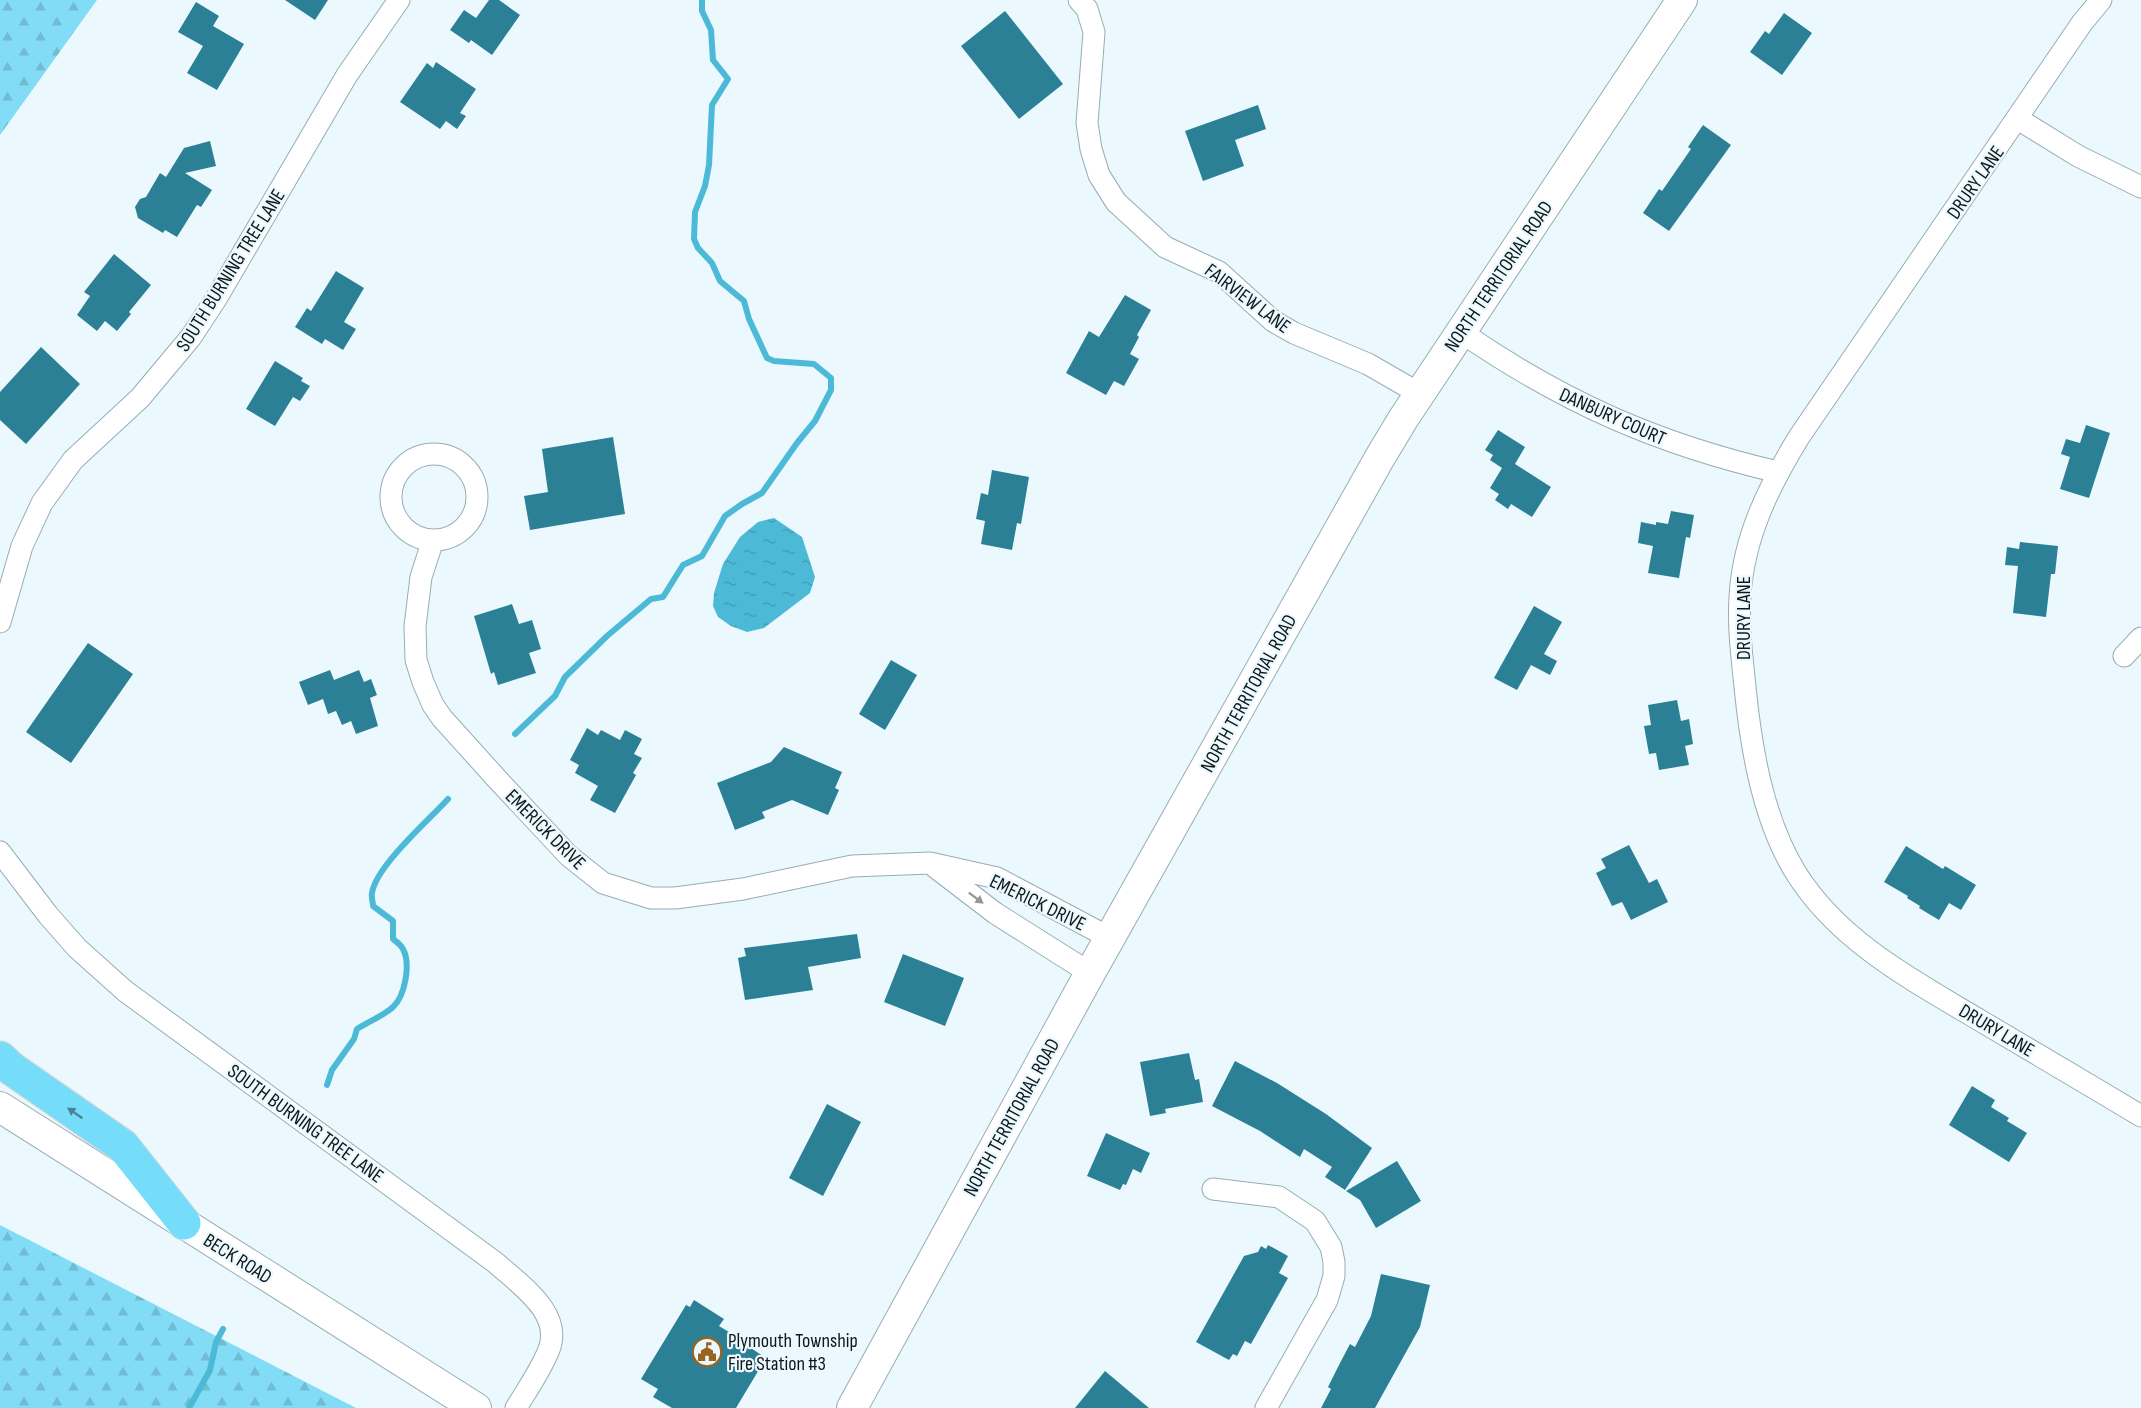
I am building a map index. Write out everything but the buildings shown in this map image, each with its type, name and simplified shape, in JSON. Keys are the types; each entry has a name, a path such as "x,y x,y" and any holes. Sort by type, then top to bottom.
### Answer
{"highway":[{"path":"0,1058 12,1069 123,1146 184,1223"}],"main road":[{"name":"NORTH TERRITORIAL ROAD","path":"852,1408 1090,973 1379,459 1682,0"},
{"name":"BECK ROAD","path":"0,1107 476,1408"}],"street":[{"name":"SOUTH BURNING TREE LANE","path":"0,622 22,546 42,503 73,460 140,398 191,337 216,299 347,75 399,0"},
{"name":"FAIRVIEW LANE","path":"1079,0 1087,9 1094,32 1087,123 1091,149 1099,175 1116,202 1165,247 1219,272 1273,321 1294,333 1368,364 1420,394"},
{"name":"DRURY LANE","path":"2101,0 2082,23 1805,427 1778,472 1751,534 1743,564 1740,627 1747,710 1763,795 1784,852 1795,872 1822,909 1862,945 1934,993 2141,1116"},
{"path":"2018,119 2078,156 2141,187"},
{"name":"DANBURY COURT","path":"1461,332 1536,380 1610,418 1697,451 1778,472"},
{"path":"435,453 449,456 462,463 472,474 477,488 478,503 473,517 464,529 452,537 433,540 423,540 410,534 393,512 391,498 393,484 399,472 421,455 435,453"},
{"name":"EMERICK DRIVE","path":"433,540 421,577 415,626 416,660 432,705 496,779 569,856 603,883 651,898 675,898 743,889 852,866 930,863 997,878 1110,938"},
{"path":"2124,656 2141,638"},
{"name":"SOUTH BURNING TREE LANE","path":"0,852 48,915 77,948 109,977 496,1263 536,1300 548,1316 552,1339 549,1350 516,1408"},
{"name":"EMERICK DRIVE","path":"930,863 995,913 1090,973"},
{"path":"1213,1188 1279,1197 1315,1221 1330,1246 1334,1262 1334,1276 1327,1300 1266,1408"}],"green space":[{"path":"0,0 97,0 0,135"},
{"path":"0,1225 356,1408 0,1408"}],"water":[{"path":"774,518 802,537 815,577 810,593 764,628 747,632 731,626 718,617 713,606 714,593 723,564 740,537 758,522"}],"waterway":[{"path":"515,734 555,696 565,677 607,636 651,599 663,597 683,565 702,556 725,516 762,493 815,421 831,390 831,378 814,364 774,361 767,358 749,319 744,301 720,281 712,263 698,248 694,239 695,212 705,186 709,165 712,105 728,79 713,60 711,30 702,11 702,0"},
{"path":"327,1085 332,1070 354,1039 357,1029 393,1007 401,995 406,980 405,955 401,946 393,939 393,921 373,906 372,895 376,882 393,857 448,799"},
{"path":"189,1408 210,1370 216,1342 223,1329"}],"place":[{"name":"Plymouth Township Fire Station #3","path":"707,1352"}]}
